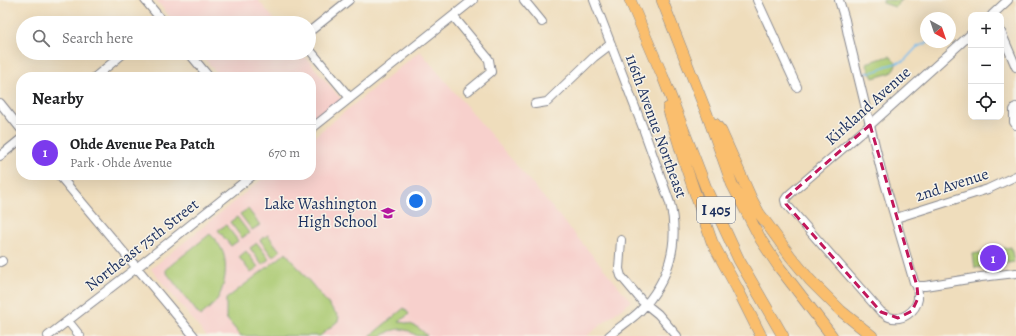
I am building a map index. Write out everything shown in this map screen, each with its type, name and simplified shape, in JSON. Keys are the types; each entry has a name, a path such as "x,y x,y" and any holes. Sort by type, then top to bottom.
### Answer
{"highway":[{"name":"I 405","path":"630,0 663,77 708,193 738,260 783,336"},
{"name":"I 405","path":"662,0 707,114 732,184 761,240 779,267 832,336"},
{"path":"663,77 663,90 671,118 712,242 761,336"},
{"path":"707,114 721,131 751,198 759,212 787,251 810,280 827,297 872,336"}],"street":[{"path":"145,0 157,16"},
{"path":"316,26 349,0"},
{"path":"316,125 473,0"},
{"path":"524,0 542,22"},
{"name":"116th Avenue Northeast","path":"594,0 670,203 673,215 674,237 669,264 664,279 646,305 609,336"},
{"path":"758,0 797,87"},
{"path":"839,0 881,170 914,282 917,286 925,286 1016,273"},
{"path":"995,12 1008,0"},
{"path":"452,16 489,60 491,72 468,91"},
{"name":"Kirkland Avenue","path":"917,286 918,298 916,305 906,316 898,318 890,317 881,312 786,204 785,200 791,193 870,125 968,37"},
{"path":"1004,39 1016,67"},
{"path":"535,104 547,102 594,57 611,44"},
{"path":"316,57 350,98"},
{"path":"101,72 116,60"},
{"path":"195,60 205,72"},
{"path":"0,103 16,123"},
{"path":"1016,107 1014,110 1014,122 1016,125"},
{"path":"0,156 16,143"},
{"name":"2nd Avenue","path":"896,218 988,189 1016,176"},
{"path":"63,180 194,336"},
{"name":"Northeast 75th Street","path":"48,336 247,180"},
{"path":"621,240 619,269 621,276 646,305 658,314 677,336"},
{"path":"68,321 80,336"}],"highlighted area":[{"path":"870,125 917,286 918,298 912,311 898,318 881,312 786,204 787,197"}],"shaded area":[{"path":"156,0 258,0 271,16 169,16"},
{"name":"Lake Washington High School","path":"420,51 631,301 587,336 206,336 151,269 261,180 316,180 316,135"},
{"path":"206,60 308,60 342,100 316,121 316,72 216,72"}],"green space":[{"path":"883,0 902,0 895,7 883,3"},
{"path":"890,56 897,63 891,73 873,78 866,63"},
{"path":"248,209 260,225 252,230 240,214"},
{"path":"237,217 249,233 242,238 230,222"},
{"path":"226,225 238,241 231,246 218,230"},
{"path":"210,234 223,252 225,258 225,276 218,298 212,306 200,316 166,272 166,269"},
{"path":"268,235 280,251 273,257 260,240"},
{"path":"257,243 269,259 262,265 250,248"},
{"path":"1011,247 1014,262 975,268 973,254"},
{"path":"246,251 258,267 251,273 239,257"},
{"path":"286,253 339,317 338,321 320,336 241,336 226,318 226,299"},
{"path":"404,308 409,314 399,322 415,326 427,336 417,336 409,331 400,329 390,331 382,336 370,336"}],"waterway":[{"path":"865,73 876,71 886,66 904,61 920,46"}],"place":[{"name":"Lake Washington High School","path":"388,213"},
{"name":"Ohde Avenue Pea Patch","path":"993,258"}]}
